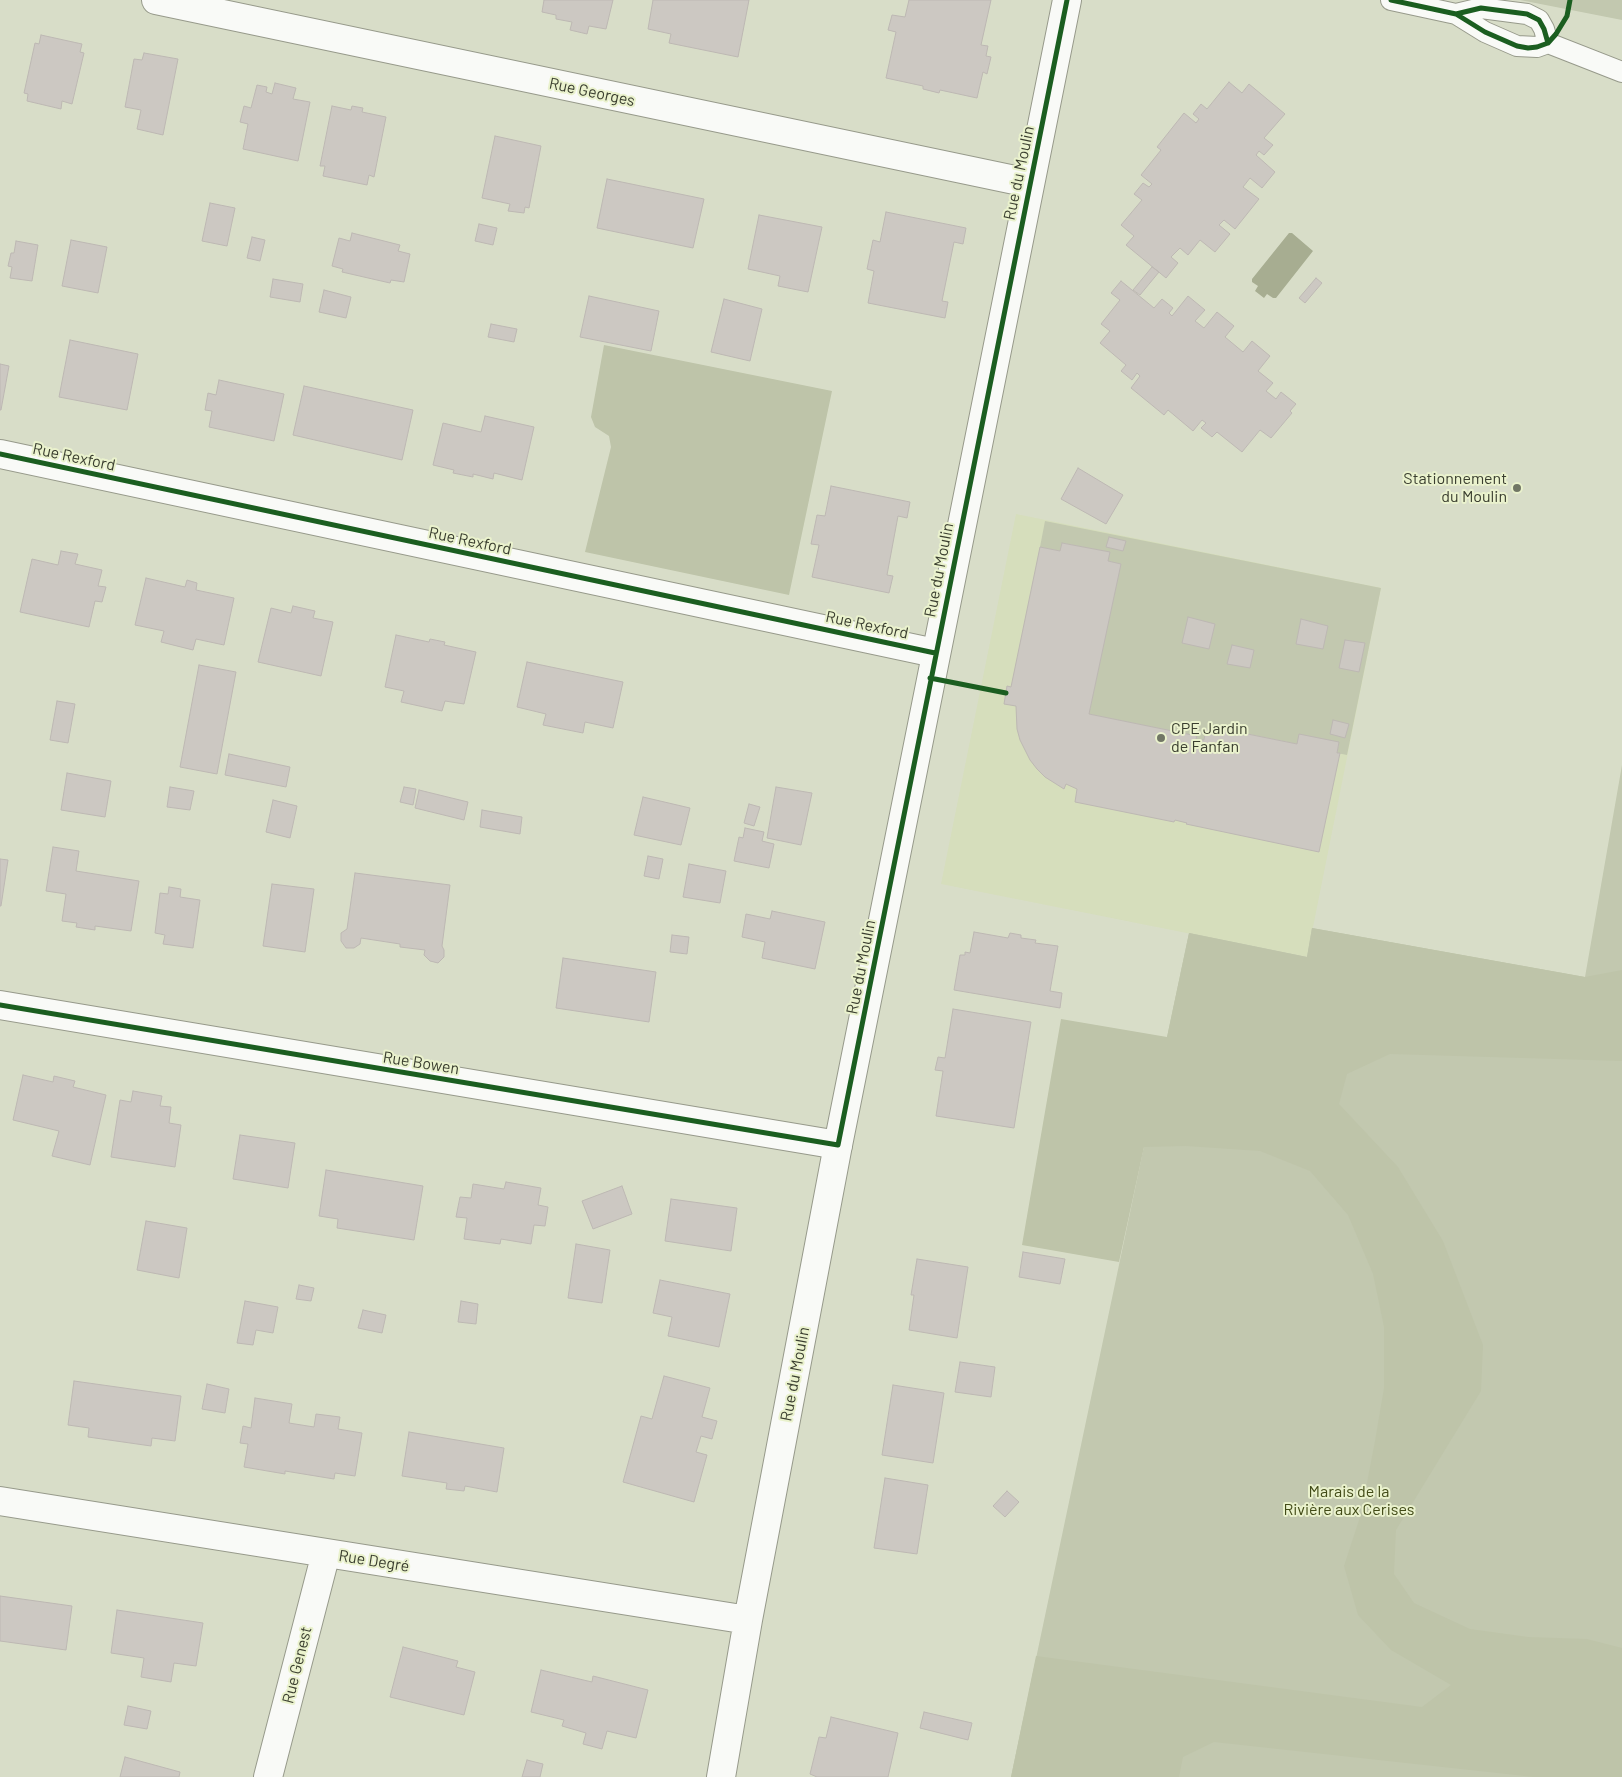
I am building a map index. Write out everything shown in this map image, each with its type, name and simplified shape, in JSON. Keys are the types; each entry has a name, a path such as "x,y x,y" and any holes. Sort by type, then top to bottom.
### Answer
{"street":[{"name":"Rue Georges","path":"156,0 1029,183"},
{"name":"Rue du Moulin","path":"721,1777 748,1620 838,1145 1067,0"},
{"name":"Rue Rexford","path":"0,454 936,653"},
{"name":"Rue Bowen","path":"0,1005 838,1145"},
{"name":"Rue Degré","path":"0,1501 748,1620"},
{"name":"Rue Genest","path":"268,1777 326,1553"}],"lane":[{"path":"1391,0 1527,14 1539,20 1548,43"},
{"path":"1457,7 1485,32 1517,46 1537,47 1548,43 1622,72"}],"shaded area":[{"path":"1289,233 1292,233 1313,251 1276,298 1267,294 1264,298 1255,291 1258,286 1252,282 1252,279"},
{"path":"604,345 832,391 789,595 585,552 611,447 609,436 595,427 591,417"},
{"name":"CPE Jardin de Fanfan","path":"1016,514 1381,588 1307,957 941,884"},
{"path":"1312,928 1585,977 1622,970 1622,1061 1390,1054 1347,1074 1339,1104 1398,1167 1443,1241 1483,1345 1481,1391 1396,1530 1394,1574 1414,1603 1470,1629 1528,1637 1587,1639 1622,1648 1622,1777 1534,1777 1214,1742 1183,1757 1179,1777 1011,1777 1036,1656 1422,1707 1451,1685 1391,1650 1358,1615 1344,1566 1361,1514 1384,1388 1384,1327 1373,1274 1348,1215 1310,1171 1260,1151 1186,1146 1144,1147 1119,1262 1022,1245 1061,1019 1167,1037 1189,933 1307,957"}],"green space":[{"path":"1520,0 1622,0 1622,20"},
{"path":"1045,521 1381,588 1347,755 1337,753 1339,742 1297,744 1214,727 1212,730 1206,729 1204,740 1196,739 1196,736 1089,714 1120,564 1108,561 1109,552 1062,543 1060,551 1040,547"},
{"name":"Marais de la Rivière aux Cerises","path":"1622,765 1622,1777 1011,1777 1189,933 1307,957 1312,928 1585,977"}],"building":[{"path":"544,0 613,0 606,29 589,26 587,34 570,30 572,22 556,19 556,15 542,12"},
{"path":"653,0 749,0 738,57 669,43 671,34 648,29"},
{"path":"909,0 991,0 981,45 988,46 986,56 991,57 987,74 983,72 977,98 940,90 939,93 923,89 923,86 886,78 896,32 888,30 892,15 905,17"},
{"path":"41,35 82,44 80,52 84,53 72,104 62,101 61,109 27,101 28,94 24,93 35,43 39,44"},
{"path":"144,53 178,59 163,135 137,129 141,110 125,107 134,59 142,60"},
{"path":"1229,82 1242,93 1249,84 1285,114 1264,138 1273,145 1264,155 1259,151 1256,155 1275,172 1262,188 1250,178 1243,187 1259,199 1235,229 1224,220 1219,225 1230,234 1215,252 1200,240 1188,255 1180,248 1171,257 1178,263 1166,278 1126,245 1134,236 1121,225 1142,200 1134,194 1143,183 1149,187 1152,184 1141,175 1161,150 1157,147 1184,113 1196,123 1199,119 1193,114 1201,104 1207,109"},
{"path":"275,83 296,88 293,99 310,102 298,161 243,149 248,124 240,122 244,106 251,108 257,85 267,87 266,92 272,94"},
{"path":"332,106 351,110 352,106 363,108 362,112 386,117 374,177 369,175 367,185 323,176 325,166 320,166"},
{"path":"495,136 541,146 529,208 525,207 524,213 508,211 510,204 482,198"},
{"path":"607,179 704,199 693,248 597,228"},
{"path":"210,203 235,208 227,246 202,241"},
{"path":"886,212 966,228 963,244 954,242 942,301 948,302 945,318 868,303 874,271 867,269 873,240 880,242"},
{"path":"759,215 822,227 808,292 778,286 780,276 748,269"},
{"path":"479,224 497,228 493,245 475,241"},
{"path":"352,233 400,245 398,251 410,254 404,282 391,280 390,283 342,272 343,269 332,266 339,238 350,241"},
{"path":"252,237 265,240 260,261 247,258"},
{"path":"71,240 107,247 98,293 62,286"},
{"path":"16,241 38,245 32,281 10,278 12,267 8,266 11,253 14,253"},
{"path":"1152,267 1159,272 1140,295 1133,290"},
{"path":"1316,278 1322,283 1305,303 1299,298"},
{"path":"273,279 303,284 300,302 270,297"},
{"path":"1121,281 1154,308 1162,299 1173,308 1169,313 1172,316 1188,296 1205,310 1195,321 1204,328 1217,312 1234,326 1225,337 1243,352 1252,341 1270,356 1258,371 1273,383 1266,391 1276,399 1281,392 1296,404 1290,411 1292,413 1271,438 1260,430 1242,452 1217,432 1212,437 1201,428 1206,423 1202,420 1193,431 1168,410 1164,415 1131,388 1140,376 1137,373 1132,380 1121,371 1126,365 1100,343 1110,331 1101,324 1120,300 1111,293"},
{"path":"324,290 351,297 346,318 319,312"},
{"path":"589,296 659,311 651,351 580,337"},
{"path":"724,299 762,309 750,361 711,352"},
{"path":"491,324 517,329 514,342 488,337"},
{"path":"70,340 138,354 127,410 59,397"},
{"path":"0,364 9,366 1,410 0,410"},
{"path":"219,380 284,394 274,441 209,427 212,411 205,410 208,393 216,395"},
{"path":"304,386 413,410 402,460 293,435"},
{"path":"485,416 534,427 522,480 494,473 493,479 473,474 473,477 453,473 454,470 433,465 443,423 481,432"},
{"path":"1078,468 1123,495 1106,524 1061,499"},
{"path":"831,486 910,502 907,518 898,516 887,575 893,576 889,593 812,577 819,545 811,544 817,515 825,516"},
{"path":"1109,537 1126,541 1123,551 1106,547"},
{"path":"1062,543 1110,552 1108,561 1121,564 1089,714 1197,736 1196,739 1204,740 1206,729 1212,730 1213,727 1297,744 1299,734 1339,742 1337,753 1340,753 1319,852 1186,824 1175,820 1174,822 1075,802 1077,789 1066,784 1064,789 1045,777 1037,769 1020,740 1017,729 1016,706 1004,704 1007,686 1011,687 1040,547 1060,551"},
{"path":"61,551 78,554 75,564 102,570 98,586 106,587 102,602 95,601 89,627 20,612 32,559 58,565"},
{"path":"146,578 185,587 187,580 197,583 196,590 234,598 224,645 196,639 193,650 161,642 164,631 135,625"},
{"path":"293,606 315,611 313,618 333,622 321,676 258,662 271,608 291,613"},
{"path":"1188,617 1215,624 1209,649 1182,643"},
{"path":"1301,619 1328,626 1323,649 1296,644"},
{"path":"396,635 429,642 430,639 445,642 444,645 476,652 464,704 445,701 442,711 401,702 404,691 385,687"},
{"path":"1345,640 1365,643 1359,672 1339,668"},
{"path":"1232,645 1254,650 1250,668 1227,664"},
{"path":"527,662 623,682 613,728 585,722 583,733 543,725 546,714 517,707"},
{"path":"199,665 236,672 217,774 180,767"},
{"path":"57,701 75,704 68,743 50,740"},
{"path":"1333,720 1349,724 1345,738 1330,734"},
{"path":"229,754 290,767 286,787 225,775"},
{"path":"67,773 111,781 105,817 61,810"},
{"path":"170,787 194,791 190,810 167,807"},
{"path":"404,787 416,789 413,805 400,802"},
{"path":"776,787 812,793 801,845 767,838"},
{"path":"419,790 468,802 464,820 415,808"},
{"path":"643,797 690,808 681,845 634,835"},
{"path":"273,800 297,806 290,838 266,832"},
{"path":"749,804 760,807 754,826 744,823"},
{"path":"482,810 522,817 520,834 480,827"},
{"path":"745,828 764,832 762,841 774,844 769,868 734,861 739,837 743,838"},
{"path":"53,847 79,851 76,871 139,881 131,931 95,926 95,930 76,927 77,923 62,921 66,894 46,891"},
{"path":"648,856 663,859 659,879 644,876"},
{"path":"0,859 8,860 1,906 0,906"},
{"path":"689,864 726,871 720,903 683,897"},
{"path":"355,873 450,885 442,946 444,957 438,963 430,961 424,955 425,950 400,947 400,944 361,938 360,944 354,948 346,948 341,941 341,933 347,929"},
{"path":"272,884 314,889 305,952 263,946"},
{"path":"169,887 181,889 180,897 200,900 193,948 163,944 165,935 155,933 160,893 168,894"},
{"path":"772,911 825,922 815,969 762,958 765,942 742,937 746,914 770,919"},
{"path":"974,932 1008,938 1010,933 1021,935 1021,938 1036,940 1035,943 1058,946 1050,991 1062,993 1060,1008 954,990 960,955 965,955 965,952 970,953"},
{"path":"672,935 689,937 687,954 670,952"},
{"path":"563,958 656,972 649,1022 556,1008"},
{"path":"953,1009 1031,1022 1014,1128 936,1116 943,1071 935,1070 938,1057 945,1058"},
{"path":"23,1075 53,1082 54,1076 75,1081 73,1087 106,1095 90,1165 52,1156 59,1131 13,1120"},
{"path":"133,1091 162,1096 160,1106 171,1107 169,1123 181,1125 175,1167 111,1157 120,1100 131,1102"},
{"path":"240,1135 295,1143 288,1188 233,1179"},
{"path":"326,1170 423,1186 414,1240 337,1228 338,1219 319,1216"},
{"path":"506,1182 541,1188 538,1205 548,1207 545,1226 534,1225 531,1244 501,1239 500,1244 464,1239 467,1218 456,1217 460,1197 471,1198 473,1184 504,1189"},
{"path":"622,1186 632,1214 593,1229 582,1201"},
{"path":"671,1199 737,1208 731,1251 665,1241"},
{"path":"146,1221 187,1228 179,1278 137,1270"},
{"path":"576,1244 610,1250 602,1303 568,1298"},
{"path":"1023,1252 1065,1259 1060,1284 1019,1277"},
{"path":"917,1259 968,1267 957,1338 909,1330 914,1295 911,1295"},
{"path":"660,1280 730,1294 719,1347 668,1336 672,1317 653,1313"},
{"path":"299,1285 314,1288 311,1301 296,1299"},
{"path":"245,1301 278,1307 273,1333 256,1330 253,1345 237,1343"},
{"path":"461,1301 478,1304 476,1324 458,1322"},
{"path":"363,1310 386,1315 382,1333 358,1328"},
{"path":"960,1362 995,1367 991,1397 955,1392"},
{"path":"664,1376 710,1388 702,1417 717,1421 712,1439 701,1436 696,1452 707,1455 694,1502 623,1482 641,1416 652,1419"},
{"path":"74,1381 181,1396 175,1441 152,1438 151,1446 88,1437 89,1428 68,1425"},
{"path":"207,1384 229,1389 225,1413 202,1409"},
{"path":"893,1385 944,1393 933,1463 882,1455"},
{"path":"255,1398 292,1404 289,1423 314,1427 316,1414 340,1417 338,1429 362,1433 355,1476 335,1473 334,1479 285,1471 285,1474 244,1467 248,1444 240,1443 243,1426 251,1428"},
{"path":"409,1432 504,1448 497,1492 465,1486 464,1491 446,1489 447,1483 402,1476"},
{"path":"885,1478 928,1485 917,1554 874,1548"},
{"path":"1007,1491 1019,1502 1005,1517 993,1506"},
{"path":"0,1596 72,1606 66,1650 0,1641"},
{"path":"117,1610 203,1623 196,1666 174,1663 171,1682 141,1677 144,1658 111,1653"},
{"path":"403,1647 458,1661 456,1667 475,1672 464,1715 390,1697"},
{"path":"541,1670 592,1682 593,1676 648,1690 636,1738 607,1731 602,1749 583,1744 586,1733 562,1726 564,1720 531,1712"},
{"path":"128,1706 151,1711 147,1729 124,1725"},
{"path":"924,1712 972,1723 968,1740 920,1728"},
{"path":"831,1717 898,1733 888,1777 817,1777 810,1774 819,1737 826,1738"},
{"path":"125,1757 180,1772 179,1777 120,1777"},
{"path":"527,1760 543,1764 540,1777 522,1777"}],"cycle path":[{"path":"0,1005 838,1145 1067,0"},
{"path":"1391,0 1456,14 1485,32 1517,46 1528,48 1548,43 1556,34 1567,16 1570,0"},
{"path":"1456,14 1481,8 1527,14 1539,20 1548,43"},
{"path":"0,454 935,653"},
{"path":"930,678 1006,693"}],"place":[{"name":"Stationnement du Moulin","path":"1517,488"},
{"name":"CPE Jardin de Fanfan","path":"1161,738"}]}
